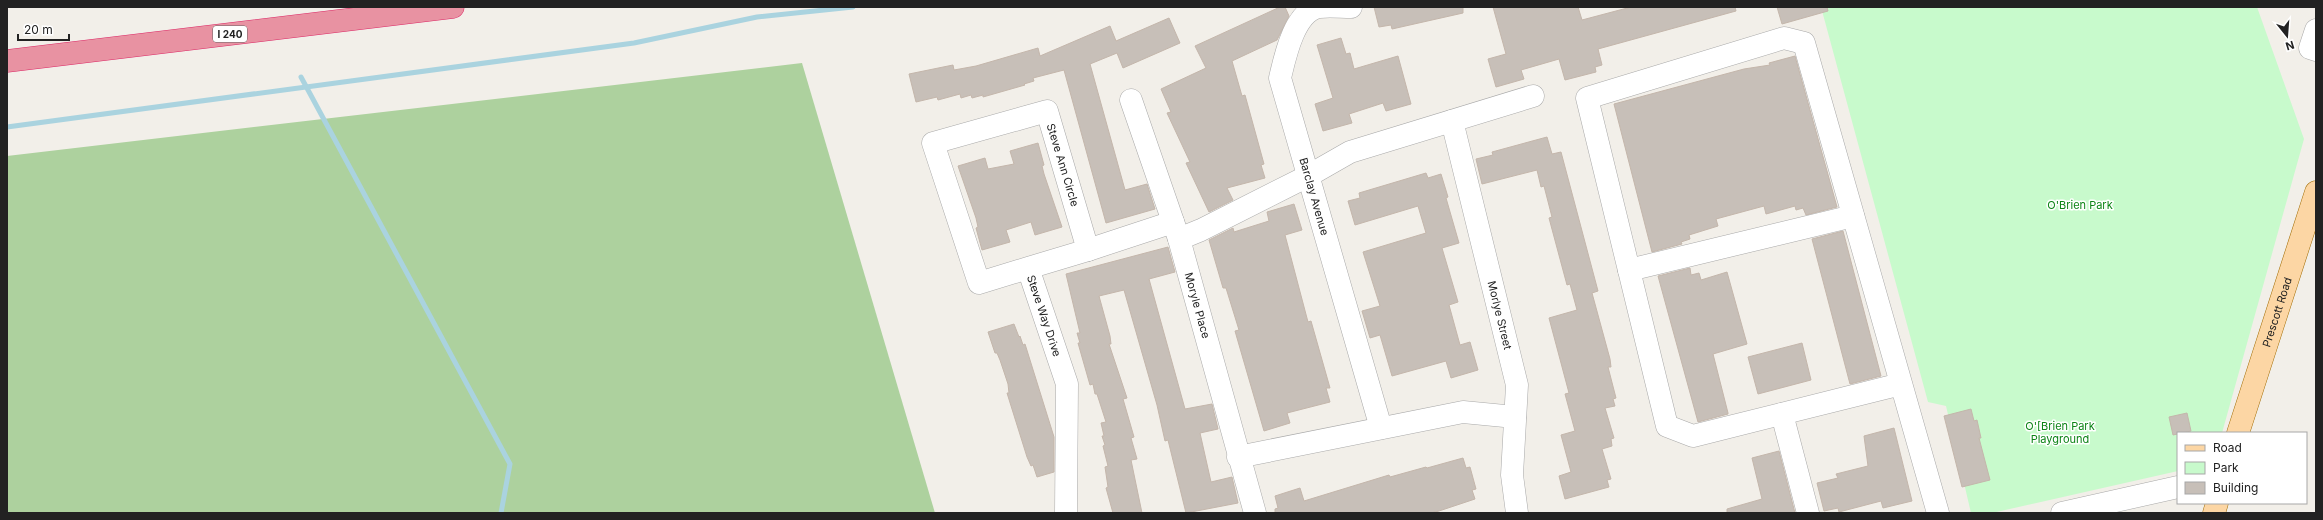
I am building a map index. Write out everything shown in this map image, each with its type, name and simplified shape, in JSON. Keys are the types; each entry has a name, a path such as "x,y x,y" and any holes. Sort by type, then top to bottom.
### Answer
{"highway":[{"name":"I 240","path":"7,61 453,7"}],"main road":[{"name":"Prescott Road","path":"2238,432 2316,192"}],"street":[{"name":"Barclay Avenue","path":"1351,7 1319,7 1308,12 1289,41 1280,78 1381,428"},
{"path":"2316,30 2310,48 2316,50"},
{"path":"1901,384 1693,436 1668,426 1587,98 1784,38 1804,43 1938,513"},
{"path":"1028,268 1088,250 1176,230 1201,230 1308,176 1350,152 1533,96"},
{"name":"Moryle Place","path":"1131,100 1176,230 1238,457 1255,513"},
{"name":"Steve Ann Circle","path":"933,143 1047,111 1088,250"},
{"name":"Morlye Street","path":"1452,121 1517,385 1512,475 1517,513"},
{"name":"Steve Way Drive","path":"933,143 979,282 1028,268 1067,384 1066,513"},
{"path":"1629,270 1854,216"},
{"path":"1238,457 1463,412 1515,417"},
{"path":"1782,414 1808,513"},
{"path":"2062,513 2177,486"}],"green space":[{"name":"O'Brien Park","path":"1821,7 2257,7 2304,139 2222,432 2177,432 2177,471 1992,513 1971,513 1946,406 1928,402"},
{"path":"802,63 935,513 7,513 7,156"}],"building":[{"path":"1280,7 1285,7 1289,16 1277,40 1232,61 1242,96 1245,95 1264,164 1261,165 1265,178 1227,188 1233,200 1209,212 1186,163 1190,162 1167,113 1171,112 1161,89 1206,68 1195,46"},
{"path":"1374,7 1463,7 1463,13 1392,29 1391,25 1379,27"},
{"path":"1493,7 1578,7 1582,20 1631,7 1735,7 1736,11 1598,49 1602,65 1595,67 1596,72 1565,80 1559,59 1521,70 1524,79 1496,87 1488,59 1506,54"},
{"path":"1777,7 1827,7 1828,11 1782,24"},
{"path":"1169,18 1180,43 1123,68 1117,53 1090,64 1125,190 1147,184 1155,209 1106,223 1064,70 1033,78 1034,81 1024,84 1025,85 983,97 983,95 972,98 971,95 961,98 960,94 938,100 937,97 916,102 909,74 953,65 954,70 976,66 1038,48 1040,56 1110,26 1116,41"},
{"path":"1341,38 1346,54 1350,53 1354,69 1398,56 1411,104 1386,111 1383,103 1349,114 1352,123 1323,131 1315,104 1333,98 1317,45"},
{"path":"1795,56 1837,207 1806,215 1803,208 1796,210 1795,206 1766,214 1764,206 1716,219 1718,226 1689,235 1690,239 1681,242 1682,244 1652,252 1614,104 1744,69 1770,65 1769,63"},
{"path":"1547,137 1552,154 1561,152 1598,291 1592,293 1610,359 1611,367 1608,367 1616,398 1613,399 1615,406 1605,408 1614,438 1611,439 1612,446 1602,449 1611,479 1607,480 1609,487 1565,499 1559,476 1571,472 1561,435 1575,431 1565,394 1569,393 1549,318 1577,310 1570,284 1567,285 1549,218 1552,217 1544,186 1541,187 1537,170 1482,184 1476,159 1493,155 1492,152"},
{"path":"1038,143 1044,165 1042,166 1044,174 1062,227 1035,235 1031,222 1006,230 1010,242 982,250 976,228 978,227 976,218 958,166 985,158 988,169 1014,164 1010,151"},
{"path":"1426,173 1428,178 1441,174 1448,197 1446,198 1459,243 1442,248 1458,302 1449,305 1460,345 1470,342 1478,370 1451,378 1446,361 1392,376 1380,335 1370,338 1362,311 1380,306 1363,252 1426,233 1418,206 1355,225 1348,201 1360,198 1359,193"},
{"path":"1294,204 1302,230 1285,235 1308,322 1311,321 1330,388 1326,388 1330,402 1287,413 1290,423 1264,431 1235,331 1239,330 1226,288 1223,288 1209,240 1233,228 1234,232 1269,221 1267,212"},
{"path":"1843,231 1881,376 1850,384 1812,239"},
{"path":"1168,247 1175,272 1149,279 1185,409 1212,404 1218,429 1200,433 1211,482 1232,477 1238,503 1186,513 1168,440 1165,441 1157,405 1124,290 1099,296 1110,336 1111,344 1109,344 1127,398 1123,399 1134,437 1131,438 1137,459 1131,460 1142,513 1113,513 1106,488 1108,487 1105,467 1108,466 1103,446 1105,445 1102,436 1104,436 1101,423 1106,422 1097,394 1095,394 1093,384 1090,385 1078,343 1080,343 1077,333 1080,333 1066,274"},
{"path":"1690,268 1691,275 1699,273 1701,280 1727,272 1747,344 1713,354 1728,414 1698,422 1658,276"},
{"path":"1014,324 1023,345 1025,344 1054,437 1054,472 1037,477 1033,465 1031,466 1027,457 1007,393 1009,393 1008,384 988,332"},
{"path":"1802,343 1811,380 1758,394 1748,357"},
{"path":"1971,409 1974,421 1977,420 1981,438 1979,438 1990,480 1962,487 1944,416"},
{"path":"2187,413 2191,431 2177,432 2177,434 2173,435 2169,417"},
{"path":"1894,428 1912,501 1883,508 1881,501 1839,512 1838,508 1824,511 1817,483 1838,478 1836,474 1868,466 1864,436"},
{"path":"1779,451 1795,513 1727,513 1727,509 1762,499 1752,458"},
{"path":"1463,458 1466,468 1470,467 1476,489 1472,490 1475,499 1439,511 1431,513 1275,513 1275,509 1278,508 1275,496 1300,488 1304,501 1389,475 1390,477"}],"waterway":[{"path":"7,127 634,43 757,17 853,7"},
{"path":"301,77 510,464 501,513"}],"park label":[{"name":"O'[Brien Park Playground","path":"2060,432"}]}
